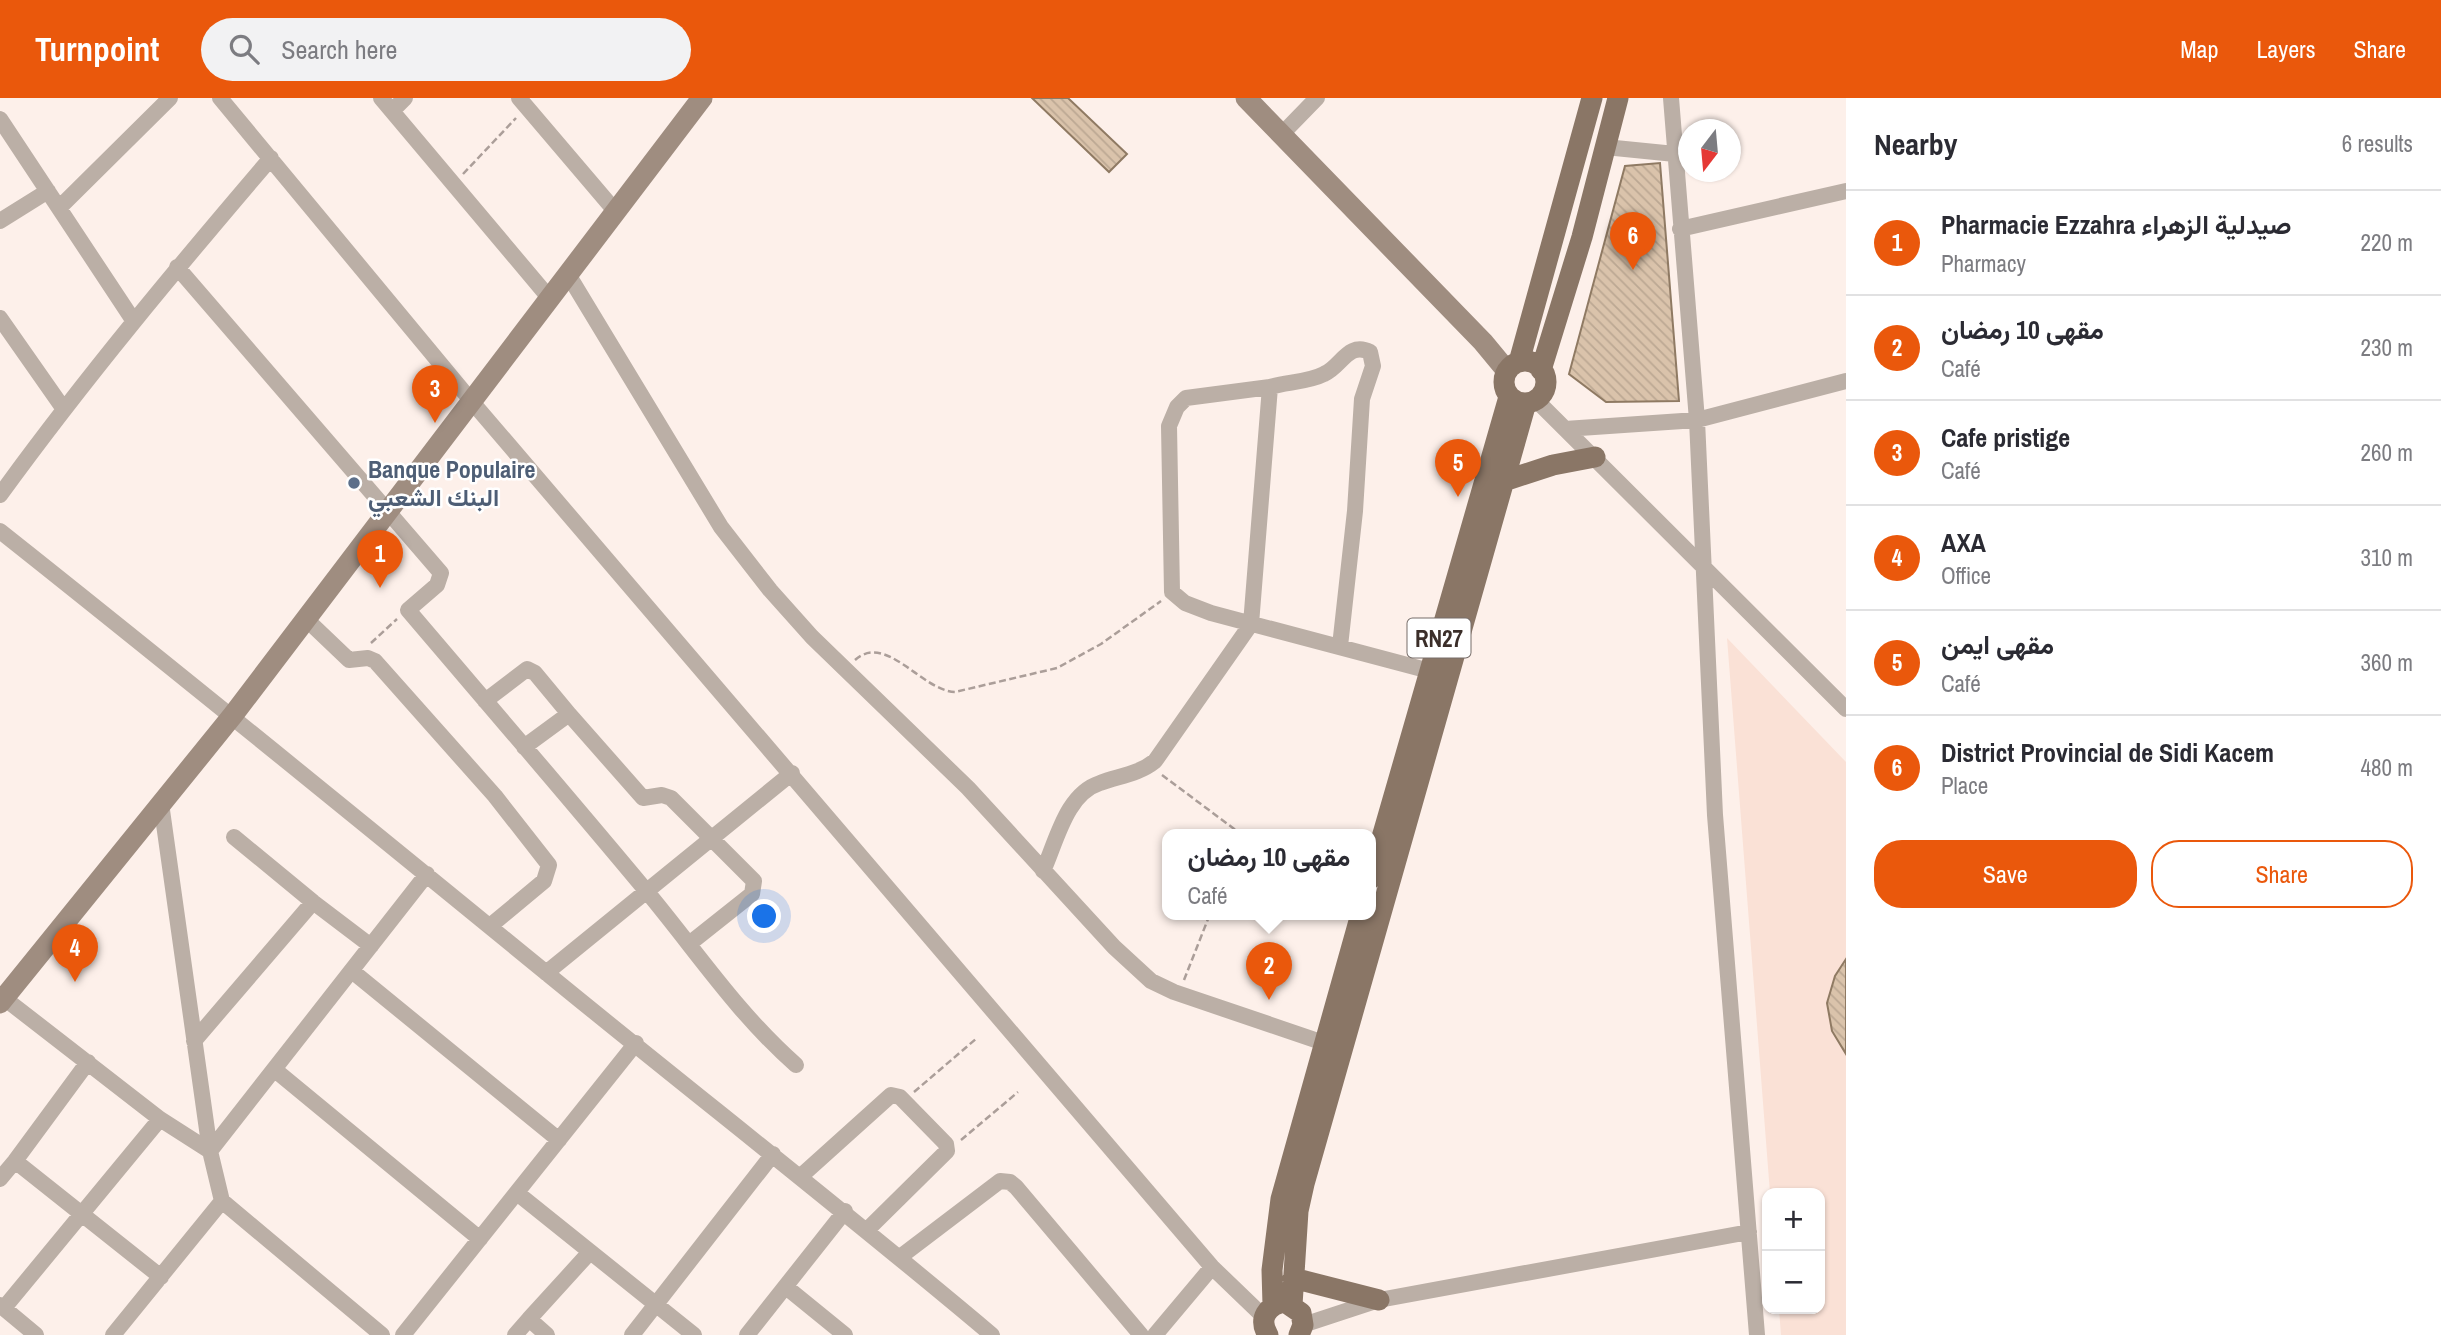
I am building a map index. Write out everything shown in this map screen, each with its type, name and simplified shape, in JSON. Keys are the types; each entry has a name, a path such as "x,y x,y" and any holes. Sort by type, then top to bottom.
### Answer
{"main road":[{"name":"RN27","path":"1524,400 1504,384 1513,367 1591,98"},
{"name":"RN27","path":"1376,894 1440,673 1524,400 1545,390 1541,370 1618,98"},
{"path":"1513,367 1531,363 1541,370"},
{"name":"RN27","path":"1376,861 1507,480 1524,400"},
{"path":"1507,480 1553,465 1595,457"},
{"name":"RN27","path":"1274,1316 1293,1278 1298,1211 1360,920"},
{"name":"RN27","path":"1274,1316 1272,1270 1281,1199 1333,1043 1369,920"},
{"path":"1293,1278 1379,1300"},
{"name":"RN27","path":"1274,1316 1301,1313 1301,1330"}],"street":[{"path":"59,208 170,98"},
{"path":"220,98 473,403 1212,1267 1274,1316"},
{"path":"381,98 551,300"},
{"path":"392,111 405,98"},
{"path":"210,1152 160,1119 88,1062 2,1000 233,715 473,403 702,98"},
{"path":"1246,98 1483,342 1513,367"},
{"path":"1281,135 1317,98"},
{"path":"1671,98 1697,420 1705,566 1706,677 1715,815 1757,1335"},
{"path":"523,102 616,212"},
{"path":"0,119 133,320"},
{"path":"1605,147 1675,154"},
{"path":"0,495 63,408 133,320 271,158"},
{"path":"0,221 48,191"},
{"path":"1680,229 1846,191"},
{"path":"177,267 441,573 437,585 408,610 647,891 754,1027 796,1065"},
{"path":"569,276 721,527 770,590 845,668 968,788 1135,968 1151,981 1179,993 1333,1043"},
{"path":"0,318 63,408"},
{"path":"1340,646 1355,511 1362,399 1373,366 1373,357 1367,350 1351,351 1325,374 1270,387 1186,398 1172,416 1169,439 1172,592 1185,603 1251,624 1440,673"},
{"path":"1565,429 1697,420 1846,381"},
{"path":"1044,871 1072,806 1082,792 1149,766 1251,624 1270,387"},
{"path":"1524,400 1565,429 1595,457 1846,709"},
{"path":"0,531 233,715 546,973 845,1211 992,1335"},
{"path":"306,619 349,660 355,662 365,658 375,661 495,796 549,866 544,881 490,926"},
{"path":"485,701 527,669 535,673 643,798 667,796 754,881 752,894 689,944"},
{"path":"524,747 569,714"},
{"path":"546,973 792,773"},
{"path":"161,803 210,1152 222,1201 382,1335"},
{"path":"234,837 371,946"},
{"path":"210,1152 427,874"},
{"path":"194,1041 313,902"},
{"path":"352,971 559,1140"},
{"path":"403,1335 636,1043"},
{"path":"0,1180 88,1062"},
{"path":"275,1070 480,1239"},
{"path":"801,1176 891,1095 904,1101 946,1144 947,1151 867,1230"},
{"path":"36,1335 2,1307 84,1215 160,1119"},
{"path":"632,1335 773,1154"},
{"path":"15,1161 161,1277"},
{"path":"900,1258 959,1211 1000,1181 1006,1180 1016,1187 1141,1335"},
{"path":"517,1194 694,1335"},
{"path":"113,1335 222,1201"},
{"path":"747,1335 845,1211"},
{"path":"1301,1330 1379,1300 1749,1232"},
{"path":"516,1335 590,1252"},
{"path":"1155,1335 1212,1267"},
{"path":"786,1287 845,1335"},
{"path":"529,1320 547,1335"}],"path":[{"path":"453,184 523,102"},
{"path":"845,668 866,652 880,652 948,692 1037,675 1078,659 1172,592"},
{"path":"365,658 372,642 408,610"},
{"path":"1149,766 1234,829"},
{"path":"1179,993 1208,920"},
{"path":"904,1101 977,1038"},
{"path":"947,1151 1018,1092"}],"shaded area":[{"path":"1727,638 1846,762 1846,1335 1781,1335 1779,1314 1825,1314 1825,1188 1770,1188"}],"building":[{"path":"1032,98 1068,98 1127,154 1109,172"},
{"path":"1660,163 1679,401 1606,402 1569,374 1625,166"},
{"path":"1846,959 1846,1054 1832,1031 1827,1003 1835,976"}],"place":[{"name":"District Provincial de Sidi Kacem","path":"1633,270"},
{"name":"Cafe pristige","path":"435,423"},
{"name":"Banque Populaire البنك الشعبي","path":"354,483"},
{"name":"مقهى ايمن","path":"1458,497"},
{"name":"Pharmacie Ezzahra صيدلية الزهراء","path":"380,588"},
{"name":"AXA","path":"75,982"},
{"name":"مقهى 10 رمضان","path":"1269,1000"}]}
